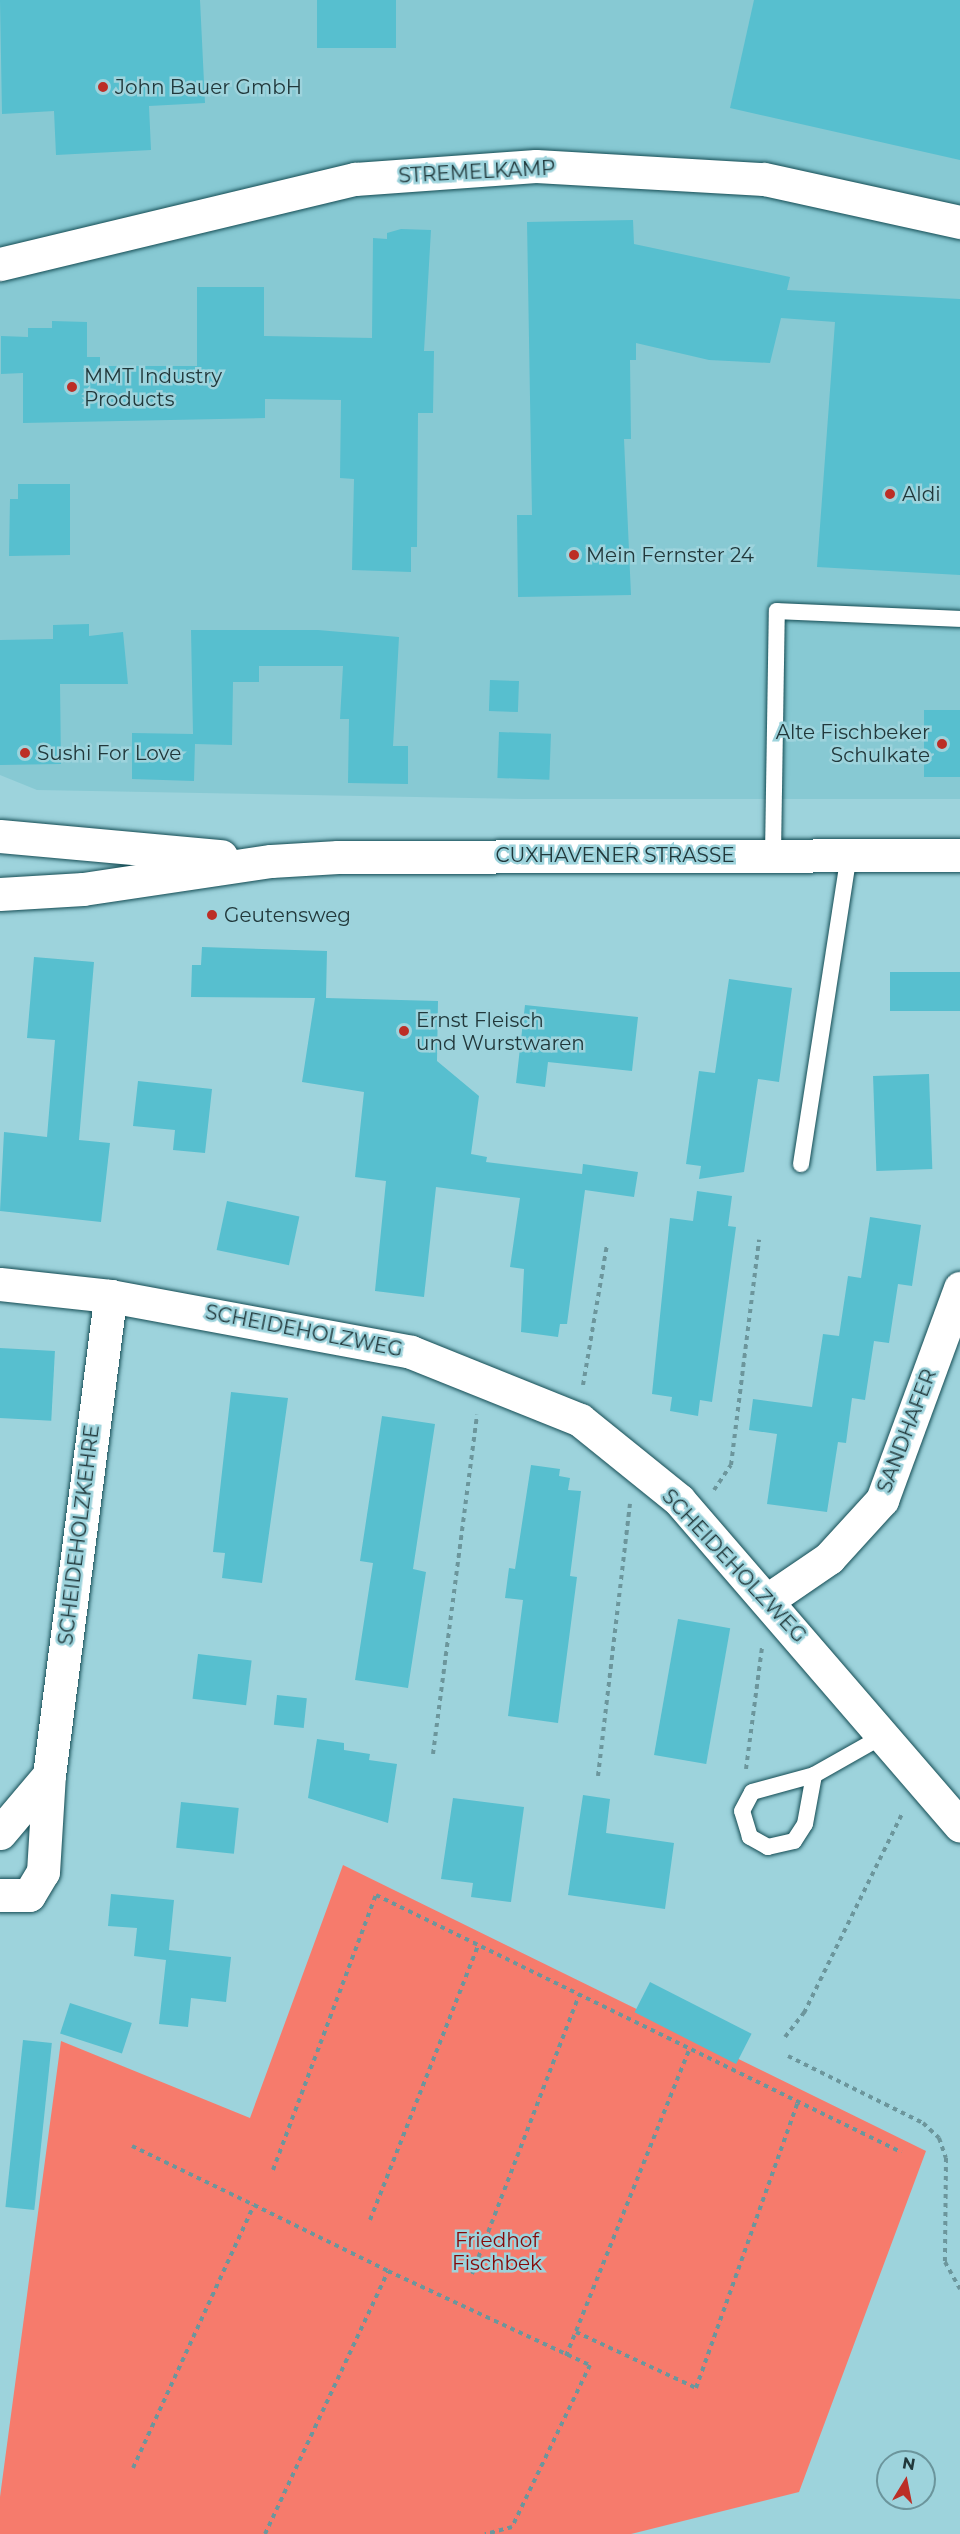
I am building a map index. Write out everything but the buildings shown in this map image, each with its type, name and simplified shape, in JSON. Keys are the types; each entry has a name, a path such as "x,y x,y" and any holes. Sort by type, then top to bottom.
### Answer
{"street":[{"name":"STREMELKAMP","path":"0,264 355,179 536,166 764,178 960,222"},
{"name":"CUXHAVENER STRASSE","path":"0,836 271,861 849,853 960,855"},
{"name":"CUXHAVENER STRASSE","path":"0,894 83,889 271,861"},
{"name":"SCHEIDEHOLZWEG","path":"0,1284 110,1296 399,1349 482,1379 571,1416 634,1464 696,1518 769,1599 960,1825"},
{"name":"SANDHAFER","path":"769,1599 829,1558 882,1500 960,1288"},
{"name":"SCHEIDEHOLZKEHRE","path":"0,1895 23,1897 39,1881 49,1775 110,1296"},
{"path":"0,1833 49,1775"}],"lane":[{"path":"773,854 777,611 960,619"},
{"path":"801,1164 849,853"},
{"path":"814,1775 803,1830 782,1847 761,1845 743,1824 744,1804 757,1788 814,1775 883,1736"}],"path":[{"path":"696,1518 731,1465 759,1240"},
{"path":"571,1416 588,1371 607,1244"},
{"path":"433,1754 482,1379"},
{"path":"598,1776 634,1464"},
{"path":"757,1788 743,1763 769,1599"},
{"path":"785,2037 804,2013 922,1781"},
{"path":"273,2169 376,1895 901,2152"},
{"path":"370,2220 478,1946"},
{"path":"472,2274 579,1995"},
{"path":"566,2356 690,2049"},
{"path":"788,2056 923,2123 939,2138 945,2158 945,2262 960,2289"},
{"path":"576,2332 696,2388 798,2102"},
{"path":"132,2146 388,2271 566,2356 590,2365 512,2527 485,2534"},
{"path":"133,2468 254,2205"},
{"path":"265,2534 388,2271"}],"shaded area":[{"path":"0,0 960,0 960,799 523,799 37,790 0,775"}],"green space":[{"name":"Friedhof Fischbek","path":"343,1865 926,2151 799,2492 631,2534 0,2534 0,2497 61,2041 250,2118"}],"place":[{"name":"John Bauer GmbH","path":"103,87"},
{"name":"MMT Industry Products","path":"72,387"},
{"name":"Aldi","path":"890,494"},
{"name":"Mein Fernster 24","path":"574,555"},
{"name":"Alte Fischbeker Schulkate","path":"942,744"},
{"name":"Sushi For Love","path":"25,753"},
{"name":"Geutensweg","path":"212,915"},
{"name":"Ernst Fleisch und Wurstwaren","path":"404,1031"}]}
